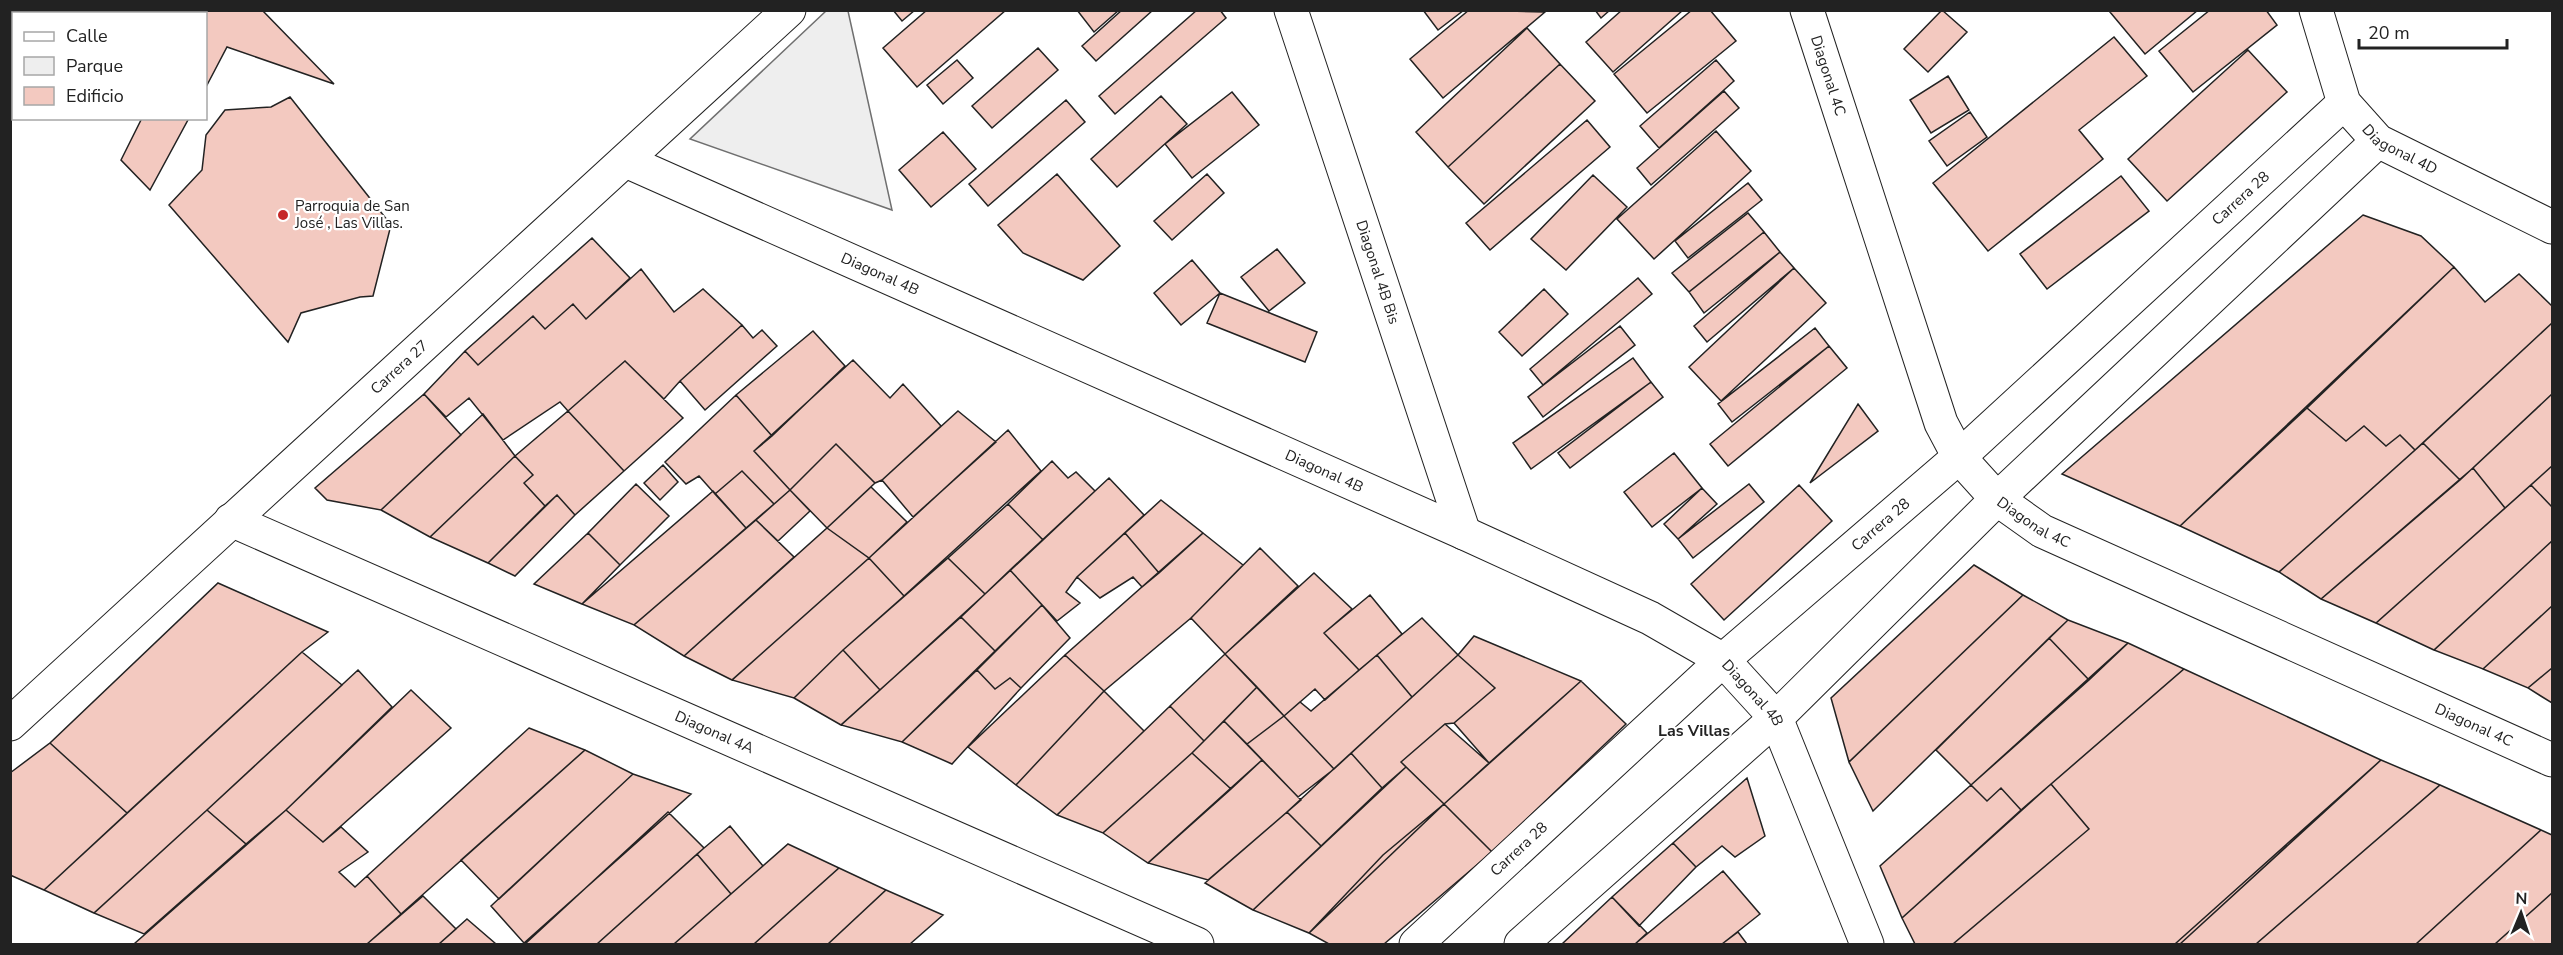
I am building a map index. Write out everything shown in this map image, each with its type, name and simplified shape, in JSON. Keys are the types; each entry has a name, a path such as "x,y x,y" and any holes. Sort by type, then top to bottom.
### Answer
{"street":[{"name":"Carrera 27","path":"10,724 789,10"},
{"name":"Diagonal 4B Bis","path":"1291,10 1464,533"},
{"name":"Diagonal 4C","path":"1807,10 1941,423 1959,457 1997,499 2042,531 2553,760"},
{"name":"Diagonal 4D","path":"2316,10 2344,103 2378,141 2553,227"},
{"name":"Carrera 28","path":"1416,945 1723,660 1959,457 2344,103"},
{"path":"1521,945 1776,718 1997,499 2378,141"},
{"name":"Diagonal 4B","path":"626,161 1464,533 1650,618 1723,660 1776,718 1867,945"},
{"name":"Diagonal 4A","path":"231,520 1197,945"}],"green space":[{"path":"826,11 848,11 892,210 690,139"}],"building":[{"path":"198,10 262,10 334,84 227,47 207,85 207,12 197,12"},
{"path":"893,10 915,10 902,21"},
{"path":"927,10 1006,10 917,87 883,48"},
{"path":"1077,10 1119,10 1094,32"},
{"path":"1122,10 1153,10 1096,61 1082,46"},
{"path":"1197,10 1220,10 1226,18 1115,114 1099,96"},
{"path":"1423,10 1464,10 1438,30"},
{"path":"1469,10 1545,12 1443,98 1410,59"},
{"path":"1595,10 1610,10 1601,18"},
{"path":"1622,10 1683,10 1613,72 1586,42"},
{"path":"1692,10 1710,10 1736,41 1647,113 1614,74"},
{"path":"1942,10 1967,32 1928,72 1904,49"},
{"path":"2112,10 2198,10 2145,54 2110,12"},
{"path":"2210,10 2266,10 2277,25 2193,92 2159,51"},
{"path":"1527,28 1560,64 1448,167 1416,132"},
{"path":"2114,37 2147,76 2079,130 2103,159 1988,251 1933,183"},
{"path":"1038,48 1058,70 992,128 972,106"},
{"path":"2248,50 2287,92 2167,201 2128,159"},
{"path":"957,60 973,78 943,104 927,85"},
{"path":"1716,60 1734,81 1659,148 1640,126"},
{"path":"1560,64 1595,101 1484,204 1448,167"},
{"path":"1948,76 1969,110 1931,133 1910,100"},
{"path":"1724,91 1739,108 1651,185 1637,168"},
{"path":"1232,92 1259,125 1192,178 1165,144"},
{"path":"1161,96 1187,124 1117,187 1091,159"},
{"path":"290,97 391,225 373,296 360,297 301,313 288,342 169,205 202,170 206,135 225,110 271,107"},
{"path":"1066,100 1085,122 988,206 969,184"},
{"path":"1970,112 1987,137 1947,166 1929,141"},
{"path":"141,120 188,120 150,190 121,160"},
{"path":"1587,120 1610,147 1490,250 1466,223"},
{"path":"1716,131 1751,171 1654,259 1617,219"},
{"path":"943,132 976,169 931,207 899,170"},
{"path":"1057,174 1120,246 1083,280 1023,253 998,225"},
{"path":"1207,174 1224,193 1172,240 1154,221"},
{"path":"1593,175 1627,207 1566,270 1531,239"},
{"path":"2121,176 2149,211 2047,289 2020,254"},
{"path":"1748,183 1762,200 1688,258 1675,241"},
{"path":"1748,213 1764,232 1689,292 1672,273"},
{"path":"2363,215 2421,236 2454,267 2180,526 2062,474"},
{"path":"1764,232 1780,252 1704,313 1689,292"},
{"path":"592,238 630,278 586,319 573,304 545,329 533,316 478,365 465,351"},
{"path":"1277,249 1305,283 1269,311 1241,277"},
{"path":"1780,252 1794,268 1707,342 1694,326"},
{"path":"1192,260 1220,293 1181,325 1154,293"},
{"path":"2454,267 2485,302 2519,274 2552,306 2552,323 2415,450 2400,435 2386,446 2364,426 2346,441 2307,408"},
{"path":"1794,268 1826,303 1721,401 1689,367"},
{"path":"641,269 674,312 703,289 742,325 680,381 664,399 625,361 568,411 560,402 503,440 469,398 446,417 424,394 465,351 478,365 533,316 545,329 573,304 586,319"},
{"path":"1638,278 1652,294 1543,385 1530,369"},
{"path":"1544,289 1568,314 1522,356 1499,332"},
{"path":"1220,293 1317,332 1305,362 1207,323"},
{"path":"2552,323 2552,394 2460,480 2423,443"},
{"path":"742,325 753,338 762,330 777,346 705,410 680,381"},
{"path":"1620,326 1635,345 1543,417 1528,397"},
{"path":"1815,328 1829,346 1732,422 1718,404"},
{"path":"813,331 845,366 772,436 736,395"},
{"path":"1829,346 1847,368 1728,466 1710,444"},
{"path":"1633,358 1651,382 1531,469 1513,443"},
{"path":"853,360 890,398 903,384 941,426 882,480 875,483 836,444 790,490 754,451"},
{"path":"625,361 683,418 624,471 568,411"},
{"path":"1651,382 1663,397 1570,468 1558,453"},
{"path":"424,394 461,435 381,510 327,500 315,488"},
{"path":"2552,394 2552,466 2505,508 2473,468"},
{"path":"736,395 772,436 754,451 790,490 774,504 742,471 715,494 699,476 686,484 665,462"},
{"path":"1858,404 1878,431 1810,483"},
{"path":"2307,408 2346,441 2364,426 2386,446 2400,435 2415,450 2279,572 2180,526"},
{"path":"568,411 624,471 575,515 557,495 545,506 524,483 533,475 515,456"},
{"path":"958,411 996,442 913,517 882,480"},
{"path":"483,414 515,456 430,537 381,510"},
{"path":"1008,430 1041,471 904,596 869,558"},
{"path":"2423,443 2460,480 2321,599 2279,572"},
{"path":"836,444 875,483 827,528 790,490"},
{"path":"1674,453 1702,488 1652,527 1624,492"},
{"path":"515,456 533,475 524,483 545,506 488,563 430,537"},
{"path":"1052,461 1068,478 1076,472 1095,491 1043,540 1008,504"},
{"path":"663,465 678,482 660,500 644,483"},
{"path":"2552,466 2552,507 2531,485"},
{"path":"2473,468 2505,508 2376,623 2321,599"},
{"path":"742,471 774,504 746,528 715,494"},
{"path":"1109,478 1144,515 1077,577 1066,592 1080,603 1057,621 1010,570"},
{"path":"636,484 669,516 620,565 588,533"},
{"path":"1749,484 1764,502 1693,558 1678,539"},
{"path":"1799,485 1832,521 1724,620 1691,584"},
{"path":"2531,485 2552,507 2552,541 2434,650 2376,623"},
{"path":"871,487 907,522 869,558 827,528"},
{"path":"1702,488 1717,504 1678,539 1664,524"},
{"path":"790,490 810,511 778,541 756,520"},
{"path":"713,491 746,528 634,625 582,604"},
{"path":"557,495 575,515 515,576 488,563"},
{"path":"1161,500 1203,533 1159,573 1125,533"},
{"path":"1008,504 1043,540 985,594 948,558"},
{"path":"756,520 794,557 684,656 634,625"},
{"path":"827,528 869,558 732,680 684,656"},
{"path":"588,533 620,565 582,604 534,584"},
{"path":"1125,533 1159,573 1142,587 1133,577 1100,598 1077,577"},
{"path":"1203,533 1243,565 1191,618 1104,691 1065,655"},
{"path":"2552,541 2552,606 2483,669 2434,650"},
{"path":"1260,548 1298,586 1225,654 1191,618"},
{"path":"869,558 904,596 843,650 794,698 732,680"},
{"path":"948,558 985,594 880,690 843,650"},
{"path":"1974,565 2023,595 1849,762 1831,698"},
{"path":"1010,570 1042,605 995,651 961,617"},
{"path":"1314,573 1352,609 1324,633 1359,670 1325,700 1315,689 1284,716 1225,654"},
{"path":"218,583 328,632 302,652 127,813 50,743"},
{"path":"1370,595 1402,634 1359,670 1324,633"},
{"path":"2023,595 2068,620 1873,811 1849,762"},
{"path":"1042,605 1070,638 1021,688 1010,678 995,689 977,670"},
{"path":"2552,606 2552,668 2528,688 2483,669"},
{"path":"961,617 995,651 902,742 841,725"},
{"path":"1422,618 1458,655 1412,697 1377,655"},
{"path":"2068,620 2128,643 2089,680 2049,638"},
{"path":"1474,636 1581,681 1489,763 1454,723 1495,688 1458,655"},
{"path":"2049,638 2089,680 1971,785 1936,750"},
{"path":"2128,643 2184,669 2021,810 2001,788 1987,801 1971,785"},
{"path":"843,650 880,690 841,725 794,698"},
{"path":"302,652 342,685 94,913 44,890"},
{"path":"1225,654 1257,687 1204,741 1170,706"},
{"path":"1065,655 1104,691 1016,785 968,747"},
{"path":"1377,655 1412,697 1334,769 1284,716 1300,702 1311,711"},
{"path":"1458,655 1495,688 1454,723 1445,724 1401,762 1406,767 1382,788 1351,753"},
{"path":"2552,668 2552,703 2528,688"},
{"path":"2184,669 2381,760 2180,944 1953,944 2089,829 2051,784"},
{"path":"358,670 392,707 286,810 246,844 207,810"},
{"path":"977,670 995,689 1010,678 1021,688 952,764 902,742"},
{"path":"1581,681 1626,724 1492,852 1444,804"},
{"path":"1257,687 1284,716 1247,744 1224,721"},
{"path":"411,690 451,728 323,842 286,810"},
{"path":"1104,691 1144,731 1057,815 1016,785"},
{"path":"1170,706 1204,741 1192,753 1103,833 1057,815"},
{"path":"1284,716 1334,769 1298,797 1247,744"},
{"path":"1224,721 1262,760 1231,789 1192,753"},
{"path":"1445,724 1489,763 1444,804 1401,762"},
{"path":"529,728 585,750 401,914 367,876"},
{"path":"50,743 127,813 44,890 10,875 10,773"},
{"path":"585,750 633,774 499,899 461,860"},
{"path":"1192,753 1231,789 1148,863 1103,833"},
{"path":"1351,753 1382,788 1321,846 1287,812"},
{"path":"1262,760 1301,800 1208,880 1148,863"},
{"path":"2381,760 2440,785 2256,944 2175,944"},
{"path":"1406,767 1444,804 1309,933 1253,910"},
{"path":"633,774 691,794 524,943 491,906"},
{"path":"1747,778 1765,836 1735,857 1722,846 1696,867 1673,843"},
{"path":"2051,784 2089,829 1953,944 1915,944 1902,918"},
{"path":"1971,785 1987,801 2001,788 2021,810 1902,918 1880,866"},
{"path":"2440,785 2541,830 2416,944 2256,944"},
{"path":"1444,804 1492,852 1384,944 1329,944 1309,933 1383,855"},
{"path":"207,810 246,844 144,934 94,913"},
{"path":"286,810 323,842 341,827 368,852 339,872 355,887 367,876 401,914 367,944 134,944"},
{"path":"668,812 704,848 597,944 525,944"},
{"path":"1287,812 1321,846 1253,910 1205,883"},
{"path":"730,826 763,866 731,894 697,854"},
{"path":"2541,830 2552,835 2552,893 2495,944 2416,944"},
{"path":"1673,843 1696,867 1639,926 1612,897"},
{"path":"788,844 839,868 754,944 674,944"},
{"path":"697,854 731,894 674,944 597,944"},
{"path":"839,868 886,890 828,944 754,944"},
{"path":"1723,871 1760,914 1722,944 1635,944"},
{"path":"886,890 943,915 910,944 828,944"},
{"path":"2552,893 2552,944 2495,944"},
{"path":"423,896 456,929 439,944 367,944"},
{"path":"1612,897 1647,933 1635,944 1562,944"},
{"path":"467,919 496,944 439,944"},
{"path":"1738,932 1747,944 1722,944"}],"place":[{"name":"Parroquia de San José , Las Villas.","path":"283,215"}],"district":[{"name":"Las Villas","path":"1694,730"}]}
